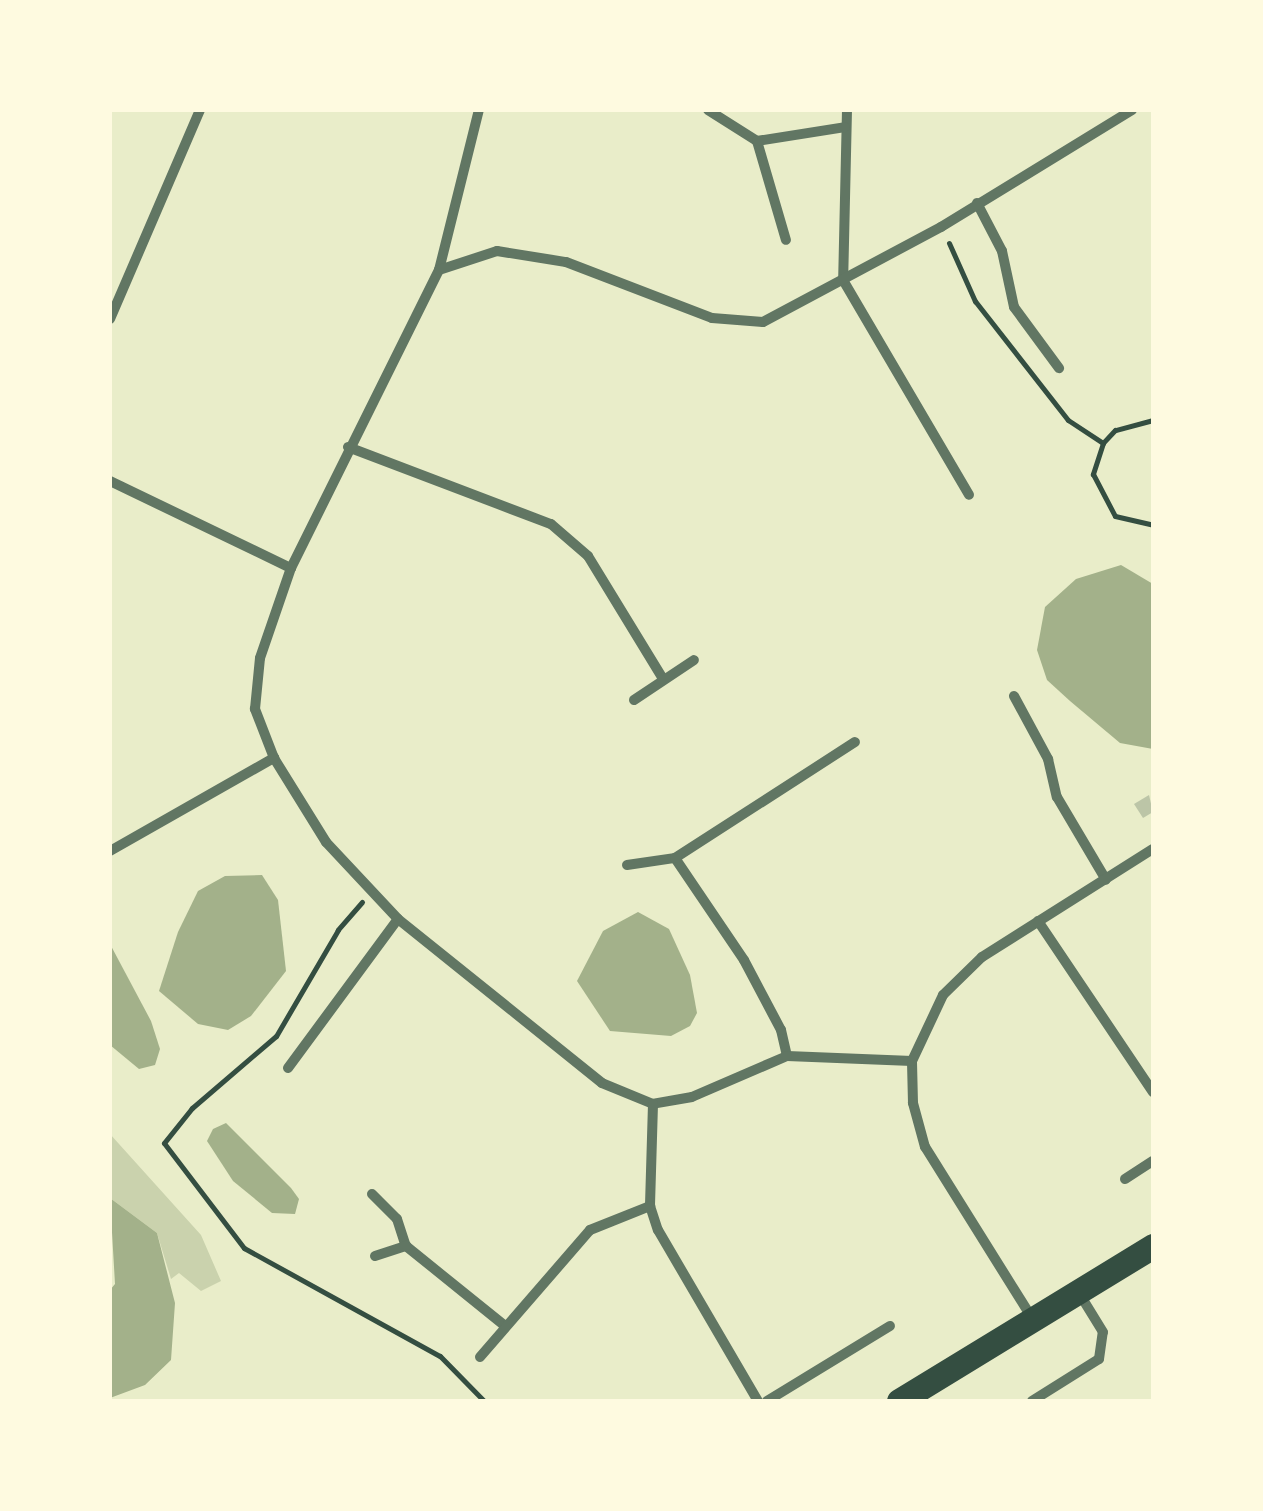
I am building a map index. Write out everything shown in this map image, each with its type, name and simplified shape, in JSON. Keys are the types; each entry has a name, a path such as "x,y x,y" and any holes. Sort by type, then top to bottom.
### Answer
{"main road":[{"path":"899,1401 1153,1246"}],"street":[{"path":"110,319 200,110"},
{"path":"479,110 438,270 422,314 348,447 291,568 258,675 255,709 274,758 326,842 398,920 602,1083 654,1104 692,1097 786,1056 912,1060"},
{"path":"708,110 758,141 845,127"},
{"path":"846,110 844,280 970,495"},
{"path":"438,270 497,251 566,262 712,318 763,322 941,227 1132,110"},
{"path":"758,141 786,240"},
{"path":"977,203 1002,250 1014,307 1060,368"},
{"path":"348,447 551,524 588,556 663,679"},
{"path":"110,481 291,568"},
{"path":"634,700 694,660"},
{"path":"1014,696 1048,758 1057,797 1106,880"},
{"path":"627,865 674,858 856,742"},
{"path":"110,851 139,840 274,758"},
{"path":"1033,1319 925,1147 913,1102 912,1060 943,995 982,957 1153,850"},
{"path":"674,858 736,946 781,1030 786,1056"},
{"path":"288,1068 398,920"},
{"path":"1038,921 1153,1092"},
{"path":"654,1104 650,1206 670,1258 758,1401"},
{"path":"1126,1179 1153,1161"},
{"path":"372,1194 398,1218 406,1246 505,1326"},
{"path":"480,1357 590,1230 650,1206"},
{"path":"375,1256 406,1246"},
{"path":"1032,1401 1099,1359 1105,1344 1078,1292"},
{"path":"767,1401 890,1326"}],"path":[{"path":"941,227 975,301 1068,420 1103,443"},
{"path":"1153,420 1132,422 1103,443 1094,474 1104,504 1130,524 1153,525"},
{"path":"370,892 338,930 276,1036 192,1108 164,1143 244,1248 440,1356 484,1401"}],"shaded area":[{"path":"1121,565 1153,584 1153,749 1120,743 1070,701 1047,680 1037,650 1045,607 1076,579"},
{"path":"262,875 278,900 286,971 251,1016 228,1030 198,1024 159,991 178,932 198,891 225,876"},
{"path":"638,912 669,929 690,975 697,1013 690,1026 671,1036 610,1031 577,981 603,931"},
{"path":"110,944 151,1021 160,1049 155,1065 139,1069 110,1045"},
{"path":"226,1123 291,1188 299,1199 295,1214 272,1213 233,1181 207,1141 213,1129"},
{"path":"110,1134 201,1235 221,1281 201,1291 179,1273 171,1279 157,1233 110,1198"},
{"path":"110,1198 157,1233 175,1303 171,1360 145,1385 110,1398 110,1290 115,1284"}],"building":[{"path":"1149,795 1153,812 1143,818 1134,804"}]}
